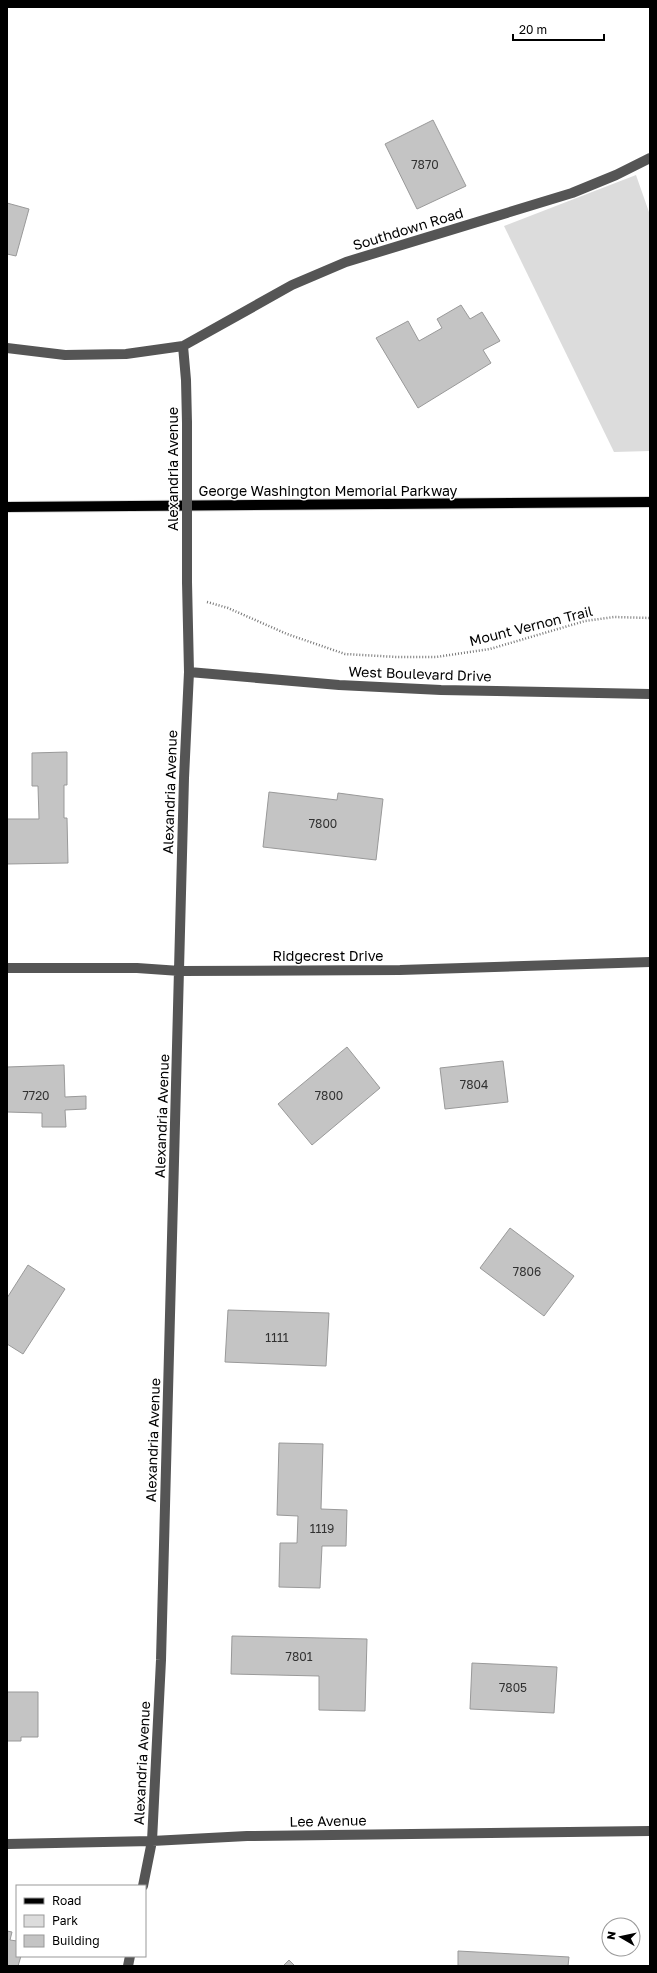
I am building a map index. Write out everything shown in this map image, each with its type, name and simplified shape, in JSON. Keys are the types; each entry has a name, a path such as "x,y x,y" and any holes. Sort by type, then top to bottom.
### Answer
{"main road":[{"name":"George Washington Memorial Parkway","path":"7,507 650,502"}],"street":[{"name":"Southdown Road","path":"183,346 292,285 346,262 572,193 616,175 650,158"},
{"path":"7,348 65,354 126,354 183,346"},
{"name":"Alexandria Avenue","path":"143,1885 152,1840 162,1652 184,778 189,672 187,423 186,380 183,346"},
{"name":"West Boulevard Drive","path":"189,672 339,686 441,690 650,694"},
{"name":"Ridgecrest Drive","path":"7,968 137,968 180,971 400,970 650,962"},
{"name":"Lee Avenue","path":"7,1844 247,1836 650,1831"}],"path":[{"name":"Mount Vernon Trail","path":"188,597 228,608 288,634 345,654 397,657 436,657 490,649 585,621 614,617 650,618"}],"green space":[{"path":"636,175 650,215 650,451 614,452 504,226"}],"building":[{"path":"433,120 466,186 417,209 385,144"},
{"path":"7,203 29,209 16,256 7,254"},
{"path":"461,305 470,319 482,312 500,341 483,350 491,363 418,408 376,338 408,321 419,341 442,328 437,319"},
{"path":"67,752 67,785 64,785 64,818 67,818 68,863 7,864 7,819 39,819 38,786 32,786 32,753"},
{"path":"269,792 337,800 338,793 383,799 376,860 263,847"},
{"path":"347,1047 380,1088 312,1145 278,1104"},
{"path":"503,1061 508,1102 445,1109 440,1068"},
{"path":"64,1065 65,1097 86,1096 86,1109 65,1110 66,1127 42,1127 42,1113 7,1112 7,1067"},
{"path":"510,1228 574,1276 544,1316 480,1268"},
{"path":"28,1265 65,1289 23,1354 7,1344 7,1298"},
{"path":"228,1310 329,1313 326,1366 225,1362"},
{"path":"279,1443 323,1444 321,1509 347,1510 346,1546 322,1546 320,1588 279,1587 280,1543 297,1543 298,1516 277,1515"},
{"path":"232,1636 367,1639 365,1711 319,1710 319,1676 231,1674"},
{"path":"472,1663 557,1667 554,1713 470,1709"},
{"path":"7,1692 38,1692 38,1737 21,1737 21,1741 7,1741"},
{"path":"7,1931 12,1932 10,1940 16,1941 16,1957 21,1957 18,1966 7,1966"},
{"path":"458,1951 569,1957 568,1966 458,1966"},
{"path":"289,1960 295,1966 283,1966"}]}
